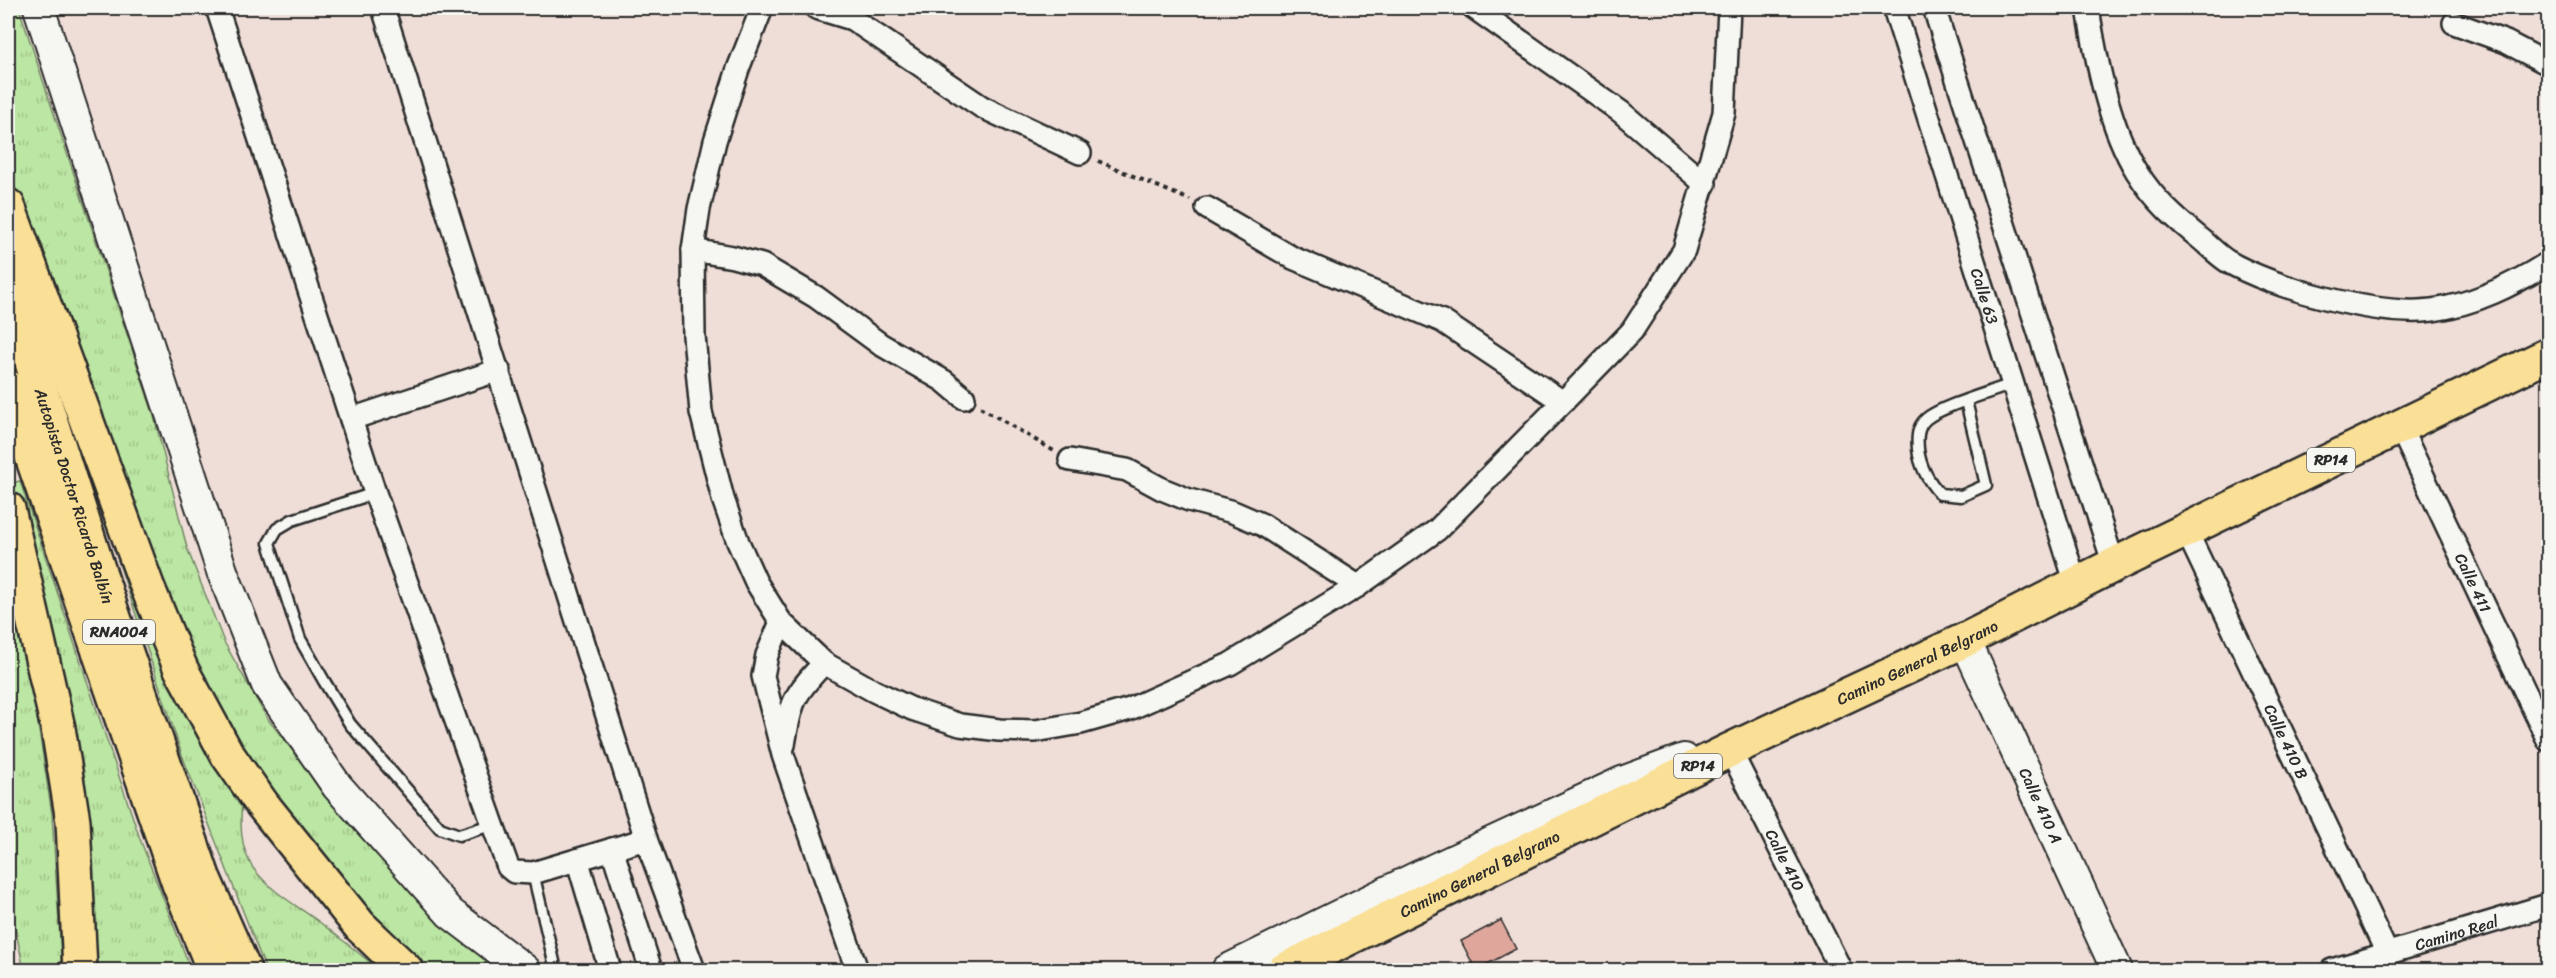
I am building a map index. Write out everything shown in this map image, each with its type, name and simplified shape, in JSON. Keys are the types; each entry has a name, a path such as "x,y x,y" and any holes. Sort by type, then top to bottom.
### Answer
{"main road":[{"path":"8,206 147,586 182,669 227,754 262,804 360,926 406,970"},
{"name":"Autopista Doctor Ricardo Balbín","path":"8,288 106,594 203,877 244,970"},
{"name":"Camino General Belgrano","path":"1284,970 1730,750 1965,640 2114,565 2548,355"},
{"name":"Autopista Doctor Ricardo Balbín","path":"8,387 179,884 214,970"},
{"path":"8,509 58,728 73,821 80,970"}],"street":[{"path":"39,8 222,571 267,685 337,786 450,913 525,970"},
{"path":"218,8 375,493 491,825 508,867 514,872 533,873 578,862 646,839"},
{"path":"383,8 646,839 694,970"},
{"path":"762,8 738,69 716,141 699,209 693,250 694,336 701,412 723,499 738,542 756,582 781,622 825,663 874,691 912,709 960,725 999,730 1035,731 1081,723 1130,709 1230,664 1358,586 1437,530 1632,331 1684,250 1705,184 1724,113 1729,8"},
{"path":"816,8 852,19 982,107 1080,153"},
{"path":"1474,8 1621,112 1705,184"},
{"name":"Calle 63","path":"1894,8 2076,585"},
{"path":"1934,8 2114,565"},
{"path":"2088,8 2092,36 2115,126 2136,171 2162,207 2226,261 2292,289 2385,311 2432,310 2485,297 2548,263"},
{"path":"2454,23 2506,42 2548,64"},
{"path":"1207,208 1293,258 1442,321 1563,402"},
{"path":"693,250 762,265 816,297 880,344 944,381 964,398"},
{"path":"351,419 499,370"},
{"name":"Calle 411","path":"2400,427 2548,740"},
{"path":"1070,460 1127,470 1162,489 1189,500 1233,512 1263,525 1358,586"},
{"name":"Calle 410 B","path":"2186,530 2387,954"},
{"path":"781,622 767,655 763,676 783,755 856,970"},
{"name":"Calle 410 A","path":"1965,640 2117,970"},
{"path":"783,755 790,709 802,686 825,663"},
{"path":"1227,970 1417,877 1622,782 1703,752 1730,750"},
{"name":"Calle 410","path":"1730,750 1841,970"},
{"path":"612,849 651,970"},
{"path":"578,862 610,970"},
{"name":"Camino Real","path":"2332,970 2548,905"}],"lane":[{"path":"1966,401 1986,485 1961,496 1940,494 1920,464 1916,435 1926,420 1966,401 2012,384"},
{"path":"375,493 292,520 277,529 269,543 300,639 350,724 440,828 459,835 491,825"},
{"path":"533,873 556,970"}],"path":[{"path":"1080,153 1207,208"},
{"path":"964,398 1070,460"}],"green space":[{"path":"8,8 19,8 154,416 187,548 224,642 267,718 327,794 506,970 425,970 412,960 352,899 219,720 150,570 8,168"},
{"path":"86,463 242,801 242,836 253,868 275,891 318,921 379,970 266,970 182,755"},
{"path":"20,481 140,839 191,970 90,970 33,567 12,483"},
{"path":"8,583 29,666 52,814 62,970 24,970 11,908"}],"building":[{"path":"1501,920 1516,949 1476,970 1461,941"}]}
